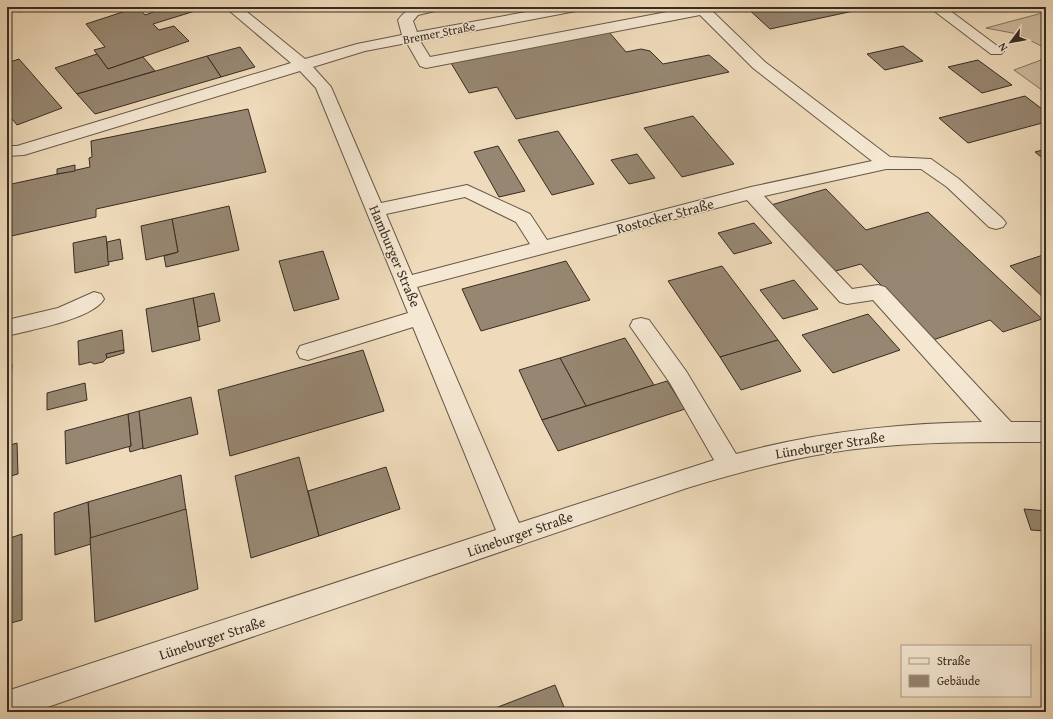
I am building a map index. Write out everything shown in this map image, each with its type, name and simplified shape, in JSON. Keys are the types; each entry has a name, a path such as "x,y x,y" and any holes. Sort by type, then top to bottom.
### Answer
{"street":[{"name":"Hamburger Straße","path":"232,7 309,71 323,87 407,283 512,537"},
{"path":"434,7 413,12 405,20 411,38 426,63 701,9 759,65 886,163"},
{"name":"Bremer Straße","path":"309,71 362,47 576,7"},
{"path":"936,7 996,51"},
{"path":"103,135 309,71"},
{"path":"7,151 18,151 309,71"},
{"name":"Rostocker Straße","path":"407,283 751,193 886,163 925,163 953,183 996,223"},
{"path":"376,210 467,191 523,218 542,248"},
{"path":"751,193 847,297 878,292 1005,432"},
{"path":"7,328 64,314 94,299"},
{"path":"308,352 420,316"},
{"path":"641,326 678,377 730,465"},
{"name":"Lüneburger Straße","path":"7,706 687,478 773,453 849,440 924,433 1046,432"}],"shaded area":[{"path":"1046,12 1046,93 1014,70 1041,60 1045,48 1018,34 986,28"}],"building":[{"path":"17,7 36,7 20,12"},
{"path":"138,7 145,15 159,10 156,7 191,7 195,11 153,24 159,30 174,26 189,41 108,69 94,50 105,47 86,24"},
{"path":"746,7 872,7 770,29"},
{"path":"609,32 626,52 641,49 650,51 663,64 709,55 729,72 516,119 497,87 469,93 451,63"},
{"path":"903,46 923,61 885,70 867,54"},
{"path":"240,47 255,67 221,77 207,56"},
{"path":"97,54 108,69 143,57 155,71 77,94 55,68"},
{"path":"207,56 221,77 95,114 77,94"},
{"path":"19,59 62,108 17,125 7,113 7,63"},
{"path":"978,60 1012,85 982,93 948,67"},
{"path":"1025,96 1046,112 1046,122 968,143 939,118"},
{"path":"248,109 266,172 96,209 96,217 7,237 7,185 90,167 89,158 92,157 91,141"},
{"path":"693,116 734,164 682,177 644,128"},
{"path":"558,131 594,184 552,195 518,140"},
{"path":"498,146 525,191 499,197 474,152"},
{"path":"1046,149 1046,161 1035,152"},
{"path":"637,154 655,178 629,184 611,160"},
{"path":"75,165 75,171 57,174 57,169"},
{"path":"826,189 866,230 928,212 1042,319 1003,332 990,320 933,340 861,264 832,272 771,205"},
{"path":"229,206 239,250 166,267 164,256 178,252 172,219"},
{"path":"172,219 178,252 146,260 141,226"},
{"path":"754,223 772,243 734,254 718,233"},
{"path":"106,236 109,265 75,273 73,243"},
{"path":"120,239 123,259 108,262 107,242"},
{"path":"323,251 339,299 294,311 279,261"},
{"path":"1046,254 1046,300 1010,266"},
{"path":"566,261 590,300 481,331 462,289"},
{"path":"722,266 778,340 720,357 668,281"},
{"path":"794,280 818,309 783,319 760,290"},
{"path":"214,293 220,321 198,327 193,298"},
{"path":"193,298 200,340 152,352 146,309"},
{"path":"868,314 900,350 833,373 802,335"},
{"path":"122,330 124,350 106,354 107,358 103,362 94,364 91,362 79,365 78,341"},
{"path":"625,338 654,385 586,406 560,358"},
{"path":"778,340 801,371 741,390 720,357"},
{"path":"124,350 124,353 107,358 106,354"},
{"path":"363,350 384,411 230,456 218,390"},
{"path":"560,358 586,406 542,420 519,370"},
{"path":"12,365 9,401 7,407 7,366"},
{"path":"667,381 685,409 558,451 542,420"},
{"path":"85,383 87,400 47,410 47,393"},
{"path":"191,397 198,434 143,449 139,411"},
{"path":"139,411 143,448 130,452 129,447 131,446 128,414"},
{"path":"128,414 131,446 66,464 65,431"},
{"path":"17,443 18,474 7,477 7,446"},
{"path":"299,457 319,536 251,558 235,476"},
{"path":"386,467 400,509 319,536 308,491"},
{"path":"181,475 186,511 91,540 88,502"},
{"path":"88,502 91,544 55,555 54,513"},
{"path":"186,509 198,589 95,622 90,538"},
{"path":"1024,509 1046,511 1046,531 1031,530"},
{"path":"22,534 22,620 7,624 7,539"},
{"path":"555,685 566,712 485,712"}]}
